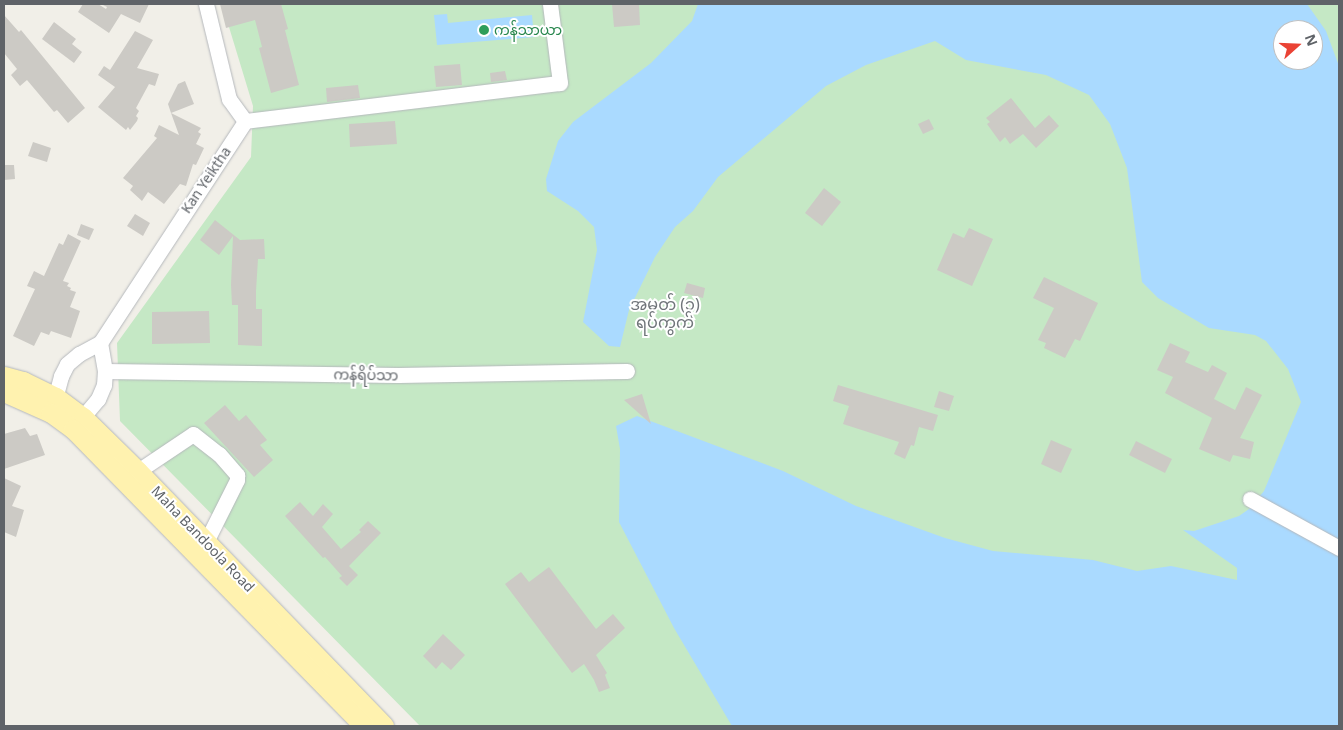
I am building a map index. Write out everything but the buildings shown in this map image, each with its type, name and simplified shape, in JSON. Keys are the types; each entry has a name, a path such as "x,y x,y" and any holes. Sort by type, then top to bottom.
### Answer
{"main road":[{"name":"Maha Bandoola Road","path":"4,376 23,381 138,471 384,726"},
{"name":"Maha Bandoola Road","path":"4,392 53,405"},
{"name":"Maha Bandoola Road","path":"78,423 364,726"}],"street":[{"path":"206,4 229,98 245,121 560,83 550,4"},
{"name":"Kan Yeiktha","path":"100,343 245,121"},
{"path":"53,405 61,376 67,364 79,354 100,343 105,371 102,392 78,423"},
{"name":"ကန်ရိပ်သာ","path":"105,371 398,375 627,371"},
{"path":"138,471 193,434 219,454 237,475 237,480 206,542"},
{"path":"1250,499 1339,548"}],"green space":[{"path":"222,4 1339,4 1339,726 420,726 120,421 117,343 251,157 253,106"}],"water":[{"path":"698,4 1307,4 1318,20 1273,20 1273,70 1323,70 1323,27 1339,66 1339,726 732,726 674,628 619,522 620,449 616,426 637,416 783,471 856,506 945,538 993,551 1093,560 1137,571 1171,566 1237,580 1237,568 1183,530 1194,531 1239,516 1249,509 1264,491 1301,402 1288,369 1266,341 1255,335 1209,328 1158,298 1142,282 1127,168 1110,124 1089,95 1046,75 966,60 935,41 866,65 826,86 718,177 693,211 675,227 655,257 629,310 620,347 609,346 583,322 597,250 594,227 578,211 547,191 546,179 558,141 573,122 651,63 692,21"},
{"name":"ကန်သာယာ","path":"447,14 448,23 532,15 534,37 437,45 434,15"}],"place":[{"name":"ကန်သာယာ","path":"484,30"}],"district":[{"name":"အမှတ် (၃) ရပ်ကွက်","path":"665,313"}]}
